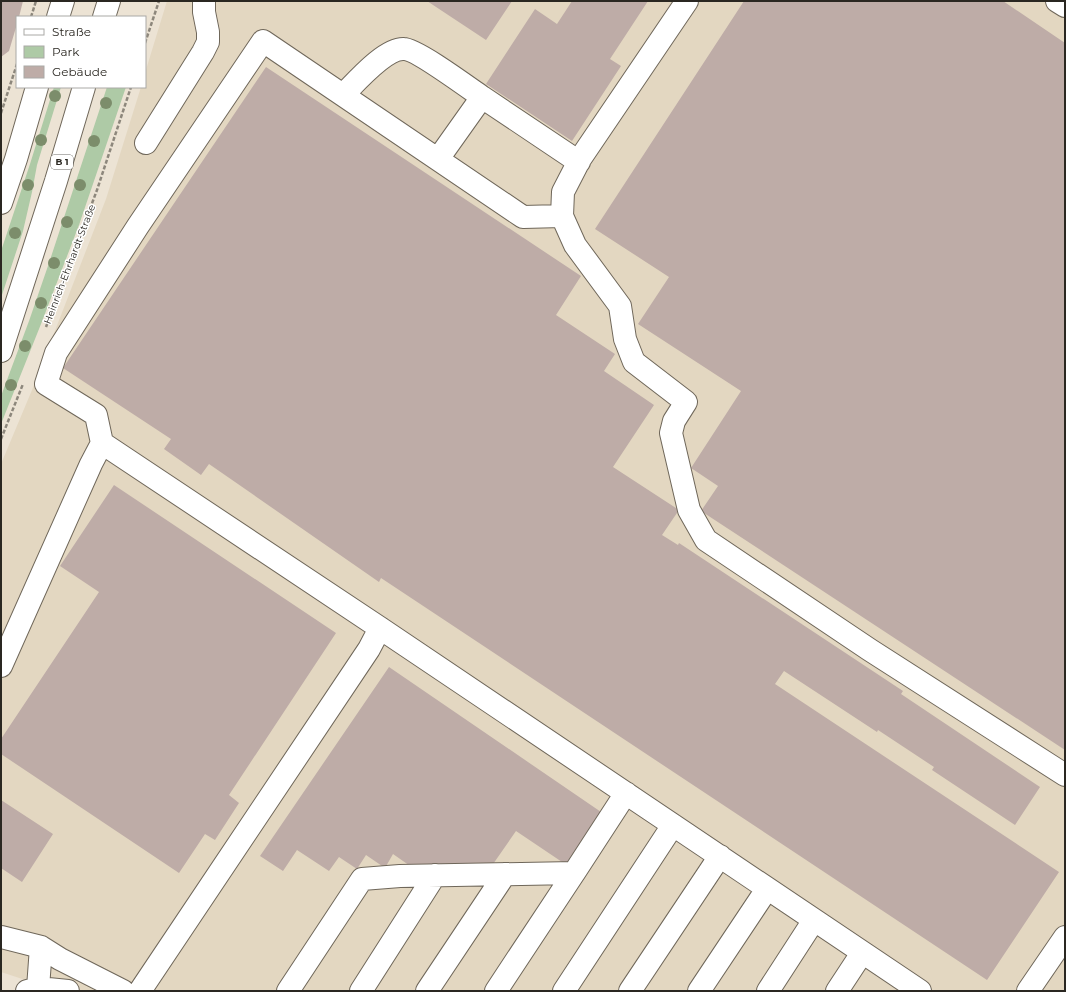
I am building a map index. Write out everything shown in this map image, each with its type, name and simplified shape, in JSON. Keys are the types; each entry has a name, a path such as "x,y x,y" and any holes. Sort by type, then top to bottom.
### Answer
{"main road":[{"path":"58,16 63,1"},
{"path":"104,16 109,1"},
{"path":"146,143 208,42 204,1"},
{"path":"687,1 579,162 563,192 562,216 575,245 620,306 626,339 634,362 686,402 674,421 671,433 690,510 706,540 870,650 1065,775"},
{"path":"1058,1 1065,6"},
{"path":"1,666 87,471 102,443 96,415 46,384 56,353 143,219 263,41 523,217 562,216"},
{"path":"343,95 377,62 392,52 404,48 418,54 579,162"},
{"path":"1,203 16,159 37,88"},
{"name":"B 1","path":"1,351 56,181 84,88"},
{"path":"438,159 482,97"},
{"path":"102,443 920,991"},
{"path":"140,991 369,649 380,628"},
{"path":"496,991 626,793"},
{"path":"564,991 673,825"},
{"path":"630,991 720,856"},
{"path":"288,991 362,879 435,875 574,873"},
{"path":"427,991 505,874"},
{"path":"361,991 435,875"},
{"path":"699,991 768,889"},
{"path":"768,991 814,920"},
{"path":"1,937 41,947 60,959 123,991"},
{"path":"1028,991 1065,937"},
{"path":"41,947 32,990 68,991"},
{"path":"838,991 862,953"}],"path":[{"path":"31,16 36,1"},
{"path":"146,40 159,1"},
{"path":"1,112 16,67"},
{"name":"Heinrich-Ehrhardt-Straße","path":"45,329 97,190 131,88"},
{"path":"1,439 24,381"}],"shaded area":[{"path":"167,1 1065,1 1065,991 59,991 1,972 1,464 32,390 106,199 141,88 146,88 146,70"}],"green space":[{"path":"54,88 61,88 37,165 23,231 1,298 1,251"},
{"path":"107,88 126,88 79,225 1,424 1,396 49,263"}],"building":[{"path":"1,1 23,1 19,16 16,16 16,27 9,51 1,57"},
{"path":"427,1 512,1 486,40"},
{"path":"572,1 648,1 610,59 621,66 572,141 486,84 535,9 557,24"},
{"path":"744,1 1003,1 1065,43 1065,750 701,511 718,486 691,468 741,391 638,324 669,277 595,229"},
{"path":"266,67 581,276 556,315 615,354 604,371 654,405 613,467 679,510 662,535 678,545 679,543 903,691 901,694 1040,787 1015,825 932,770 934,767 878,730 877,732 784,671 775,684 1059,872 987,980 381,578 379,582 209,464 201,475 164,449 171,439 63,368"},
{"path":"114,485 336,633 229,795 239,803 215,840 205,834 179,873 1,754 1,739 99,592 60,566"},
{"path":"389,667 604,814 568,866 516,831 491,867 413,868 393,854 385,868 366,855 357,869 339,857 329,871 297,850 283,871 260,856"},
{"path":"1,800 53,834 22,882 1,868"}]}
